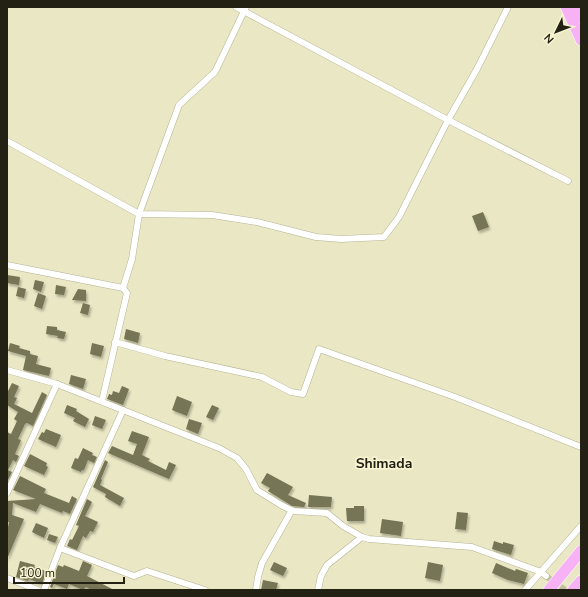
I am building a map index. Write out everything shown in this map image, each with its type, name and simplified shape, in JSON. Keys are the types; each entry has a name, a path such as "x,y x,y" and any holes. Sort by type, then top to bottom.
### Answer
{"highway":[{"path":"566,7 581,40"},
{"path":"576,7 581,18"},
{"path":"549,590 581,551"},
{"path":"554,590 581,561"},
{"path":"573,590 581,581"}],"street":[{"path":"236,7 245,9 448,120 568,181"},
{"path":"7,141 139,214 212,215 257,222 316,237 341,240 384,237 399,217 508,7"},
{"path":"123,288 132,259 139,214 179,105 215,72 245,9"},
{"path":"7,265 123,288 127,293 102,402"},
{"path":"115,342 165,356 262,377 291,392 303,394 319,350 455,397 581,447"},
{"path":"7,370 57,384 219,448 238,458 246,469 257,490 292,510 327,513 343,526 362,537 369,539 472,547 541,572 546,576"},
{"path":"7,493 57,384"},
{"path":"44,590 60,548 123,410"},
{"path":"256,590 262,564 292,510"},
{"path":"525,590 581,526"},
{"path":"318,590 321,576 327,565 362,537"},
{"path":"60,548 134,576 147,572 205,590"},
{"path":"7,578 38,590"}],"building":[{"path":"483,212 489,227 478,231 472,216"},
{"path":"7,275 20,277 19,285 7,283"},
{"path":"35,280 44,282 41,292 33,289"},
{"path":"56,285 66,287 64,295 55,294"},
{"path":"18,287 26,289 24,298 16,296"},
{"path":"78,289 86,290 86,301 72,300"},
{"path":"38,293 46,296 42,309 34,306"},
{"path":"83,303 90,305 88,315 80,313"},
{"path":"47,326 57,327 57,330 66,332 64,339 57,338 58,336 46,334"},
{"path":"126,329 140,333 138,343 124,339"},
{"path":"10,343 20,346 19,348 30,351 30,354 38,356 36,364 51,368 49,376 23,370 26,356 8,351"},
{"path":"92,343 104,346 101,357 90,354"},
{"path":"71,375 86,379 83,389 69,384"},
{"path":"12,383 19,386 14,397 17,398 14,404 32,413 42,392 47,395 33,426 27,423 25,424 18,439 21,440 15,454 19,456 16,462 13,460 8,470 12,472 7,482 7,432 11,434 17,421 14,419 18,412 7,405 7,393"},
{"path":"122,386 129,389 123,405 107,399 109,394 112,395 113,391 119,393"},
{"path":"177,396 192,402 187,416 172,410"},
{"path":"67,405 77,409 76,411 89,419 85,427 73,421 75,418 64,413"},
{"path":"212,405 219,408 213,420 206,417"},
{"path":"95,416 106,420 102,429 92,425"},
{"path":"189,419 202,423 198,434 186,429"},
{"path":"46,429 61,435 56,447 38,439 42,432 44,433"},
{"path":"132,431 149,437 142,455 150,459 148,461 166,470 169,462 176,465 169,479 108,453 112,446 133,455 137,444 128,441"},
{"path":"83,448 93,453 92,455 97,457 94,463 88,460 84,470 81,472 71,468 75,458 78,459"},
{"path":"30,454 47,463 46,466 48,467 44,475 24,466"},
{"path":"105,460 108,462 100,485 124,498 120,506 105,497 106,494 93,487"},
{"path":"267,473 293,487 288,495 306,503 304,507 292,506 268,491 270,488 261,483"},
{"path":"20,476 46,489 44,493 69,503 72,496 77,499 70,514 63,511 62,513 40,504 36,512 13,503 12,515 24,519 7,559 7,532 9,522 7,522 7,501 36,499 13,490"},
{"path":"309,495 332,497 331,507 308,507"},
{"path":"87,499 92,502 85,516 98,522 93,532 90,531 86,538 83,536 77,550 67,546 70,539 72,540 79,526 76,525"},
{"path":"354,506 364,506 364,521 347,521 346,508 354,508"},
{"path":"457,512 468,513 466,530 455,529"},
{"path":"382,519 403,522 401,536 380,533"},
{"path":"36,523 48,528 44,538 32,532"},
{"path":"49,534 58,537 55,543 47,540"},
{"path":"494,541 514,545 511,555 492,549"},
{"path":"20,561 35,565 34,567 46,571 42,584 29,579 28,581 16,577"},
{"path":"83,561 92,565 87,576 114,590 91,590 86,587 83,590 69,584 67,589 54,584 52,588 50,587 58,565 63,567 64,565 79,571"},
{"path":"274,562 287,568 283,576 270,570"},
{"path":"428,562 443,565 440,581 425,578"},
{"path":"496,563 515,571 516,569 528,573 524,584 508,580 492,573"},
{"path":"263,580 278,583 276,590 261,590"}],"tunnel":[{"path":"546,576 565,590"}],"district":[{"name":"Shimada","path":"384,463"}]}
